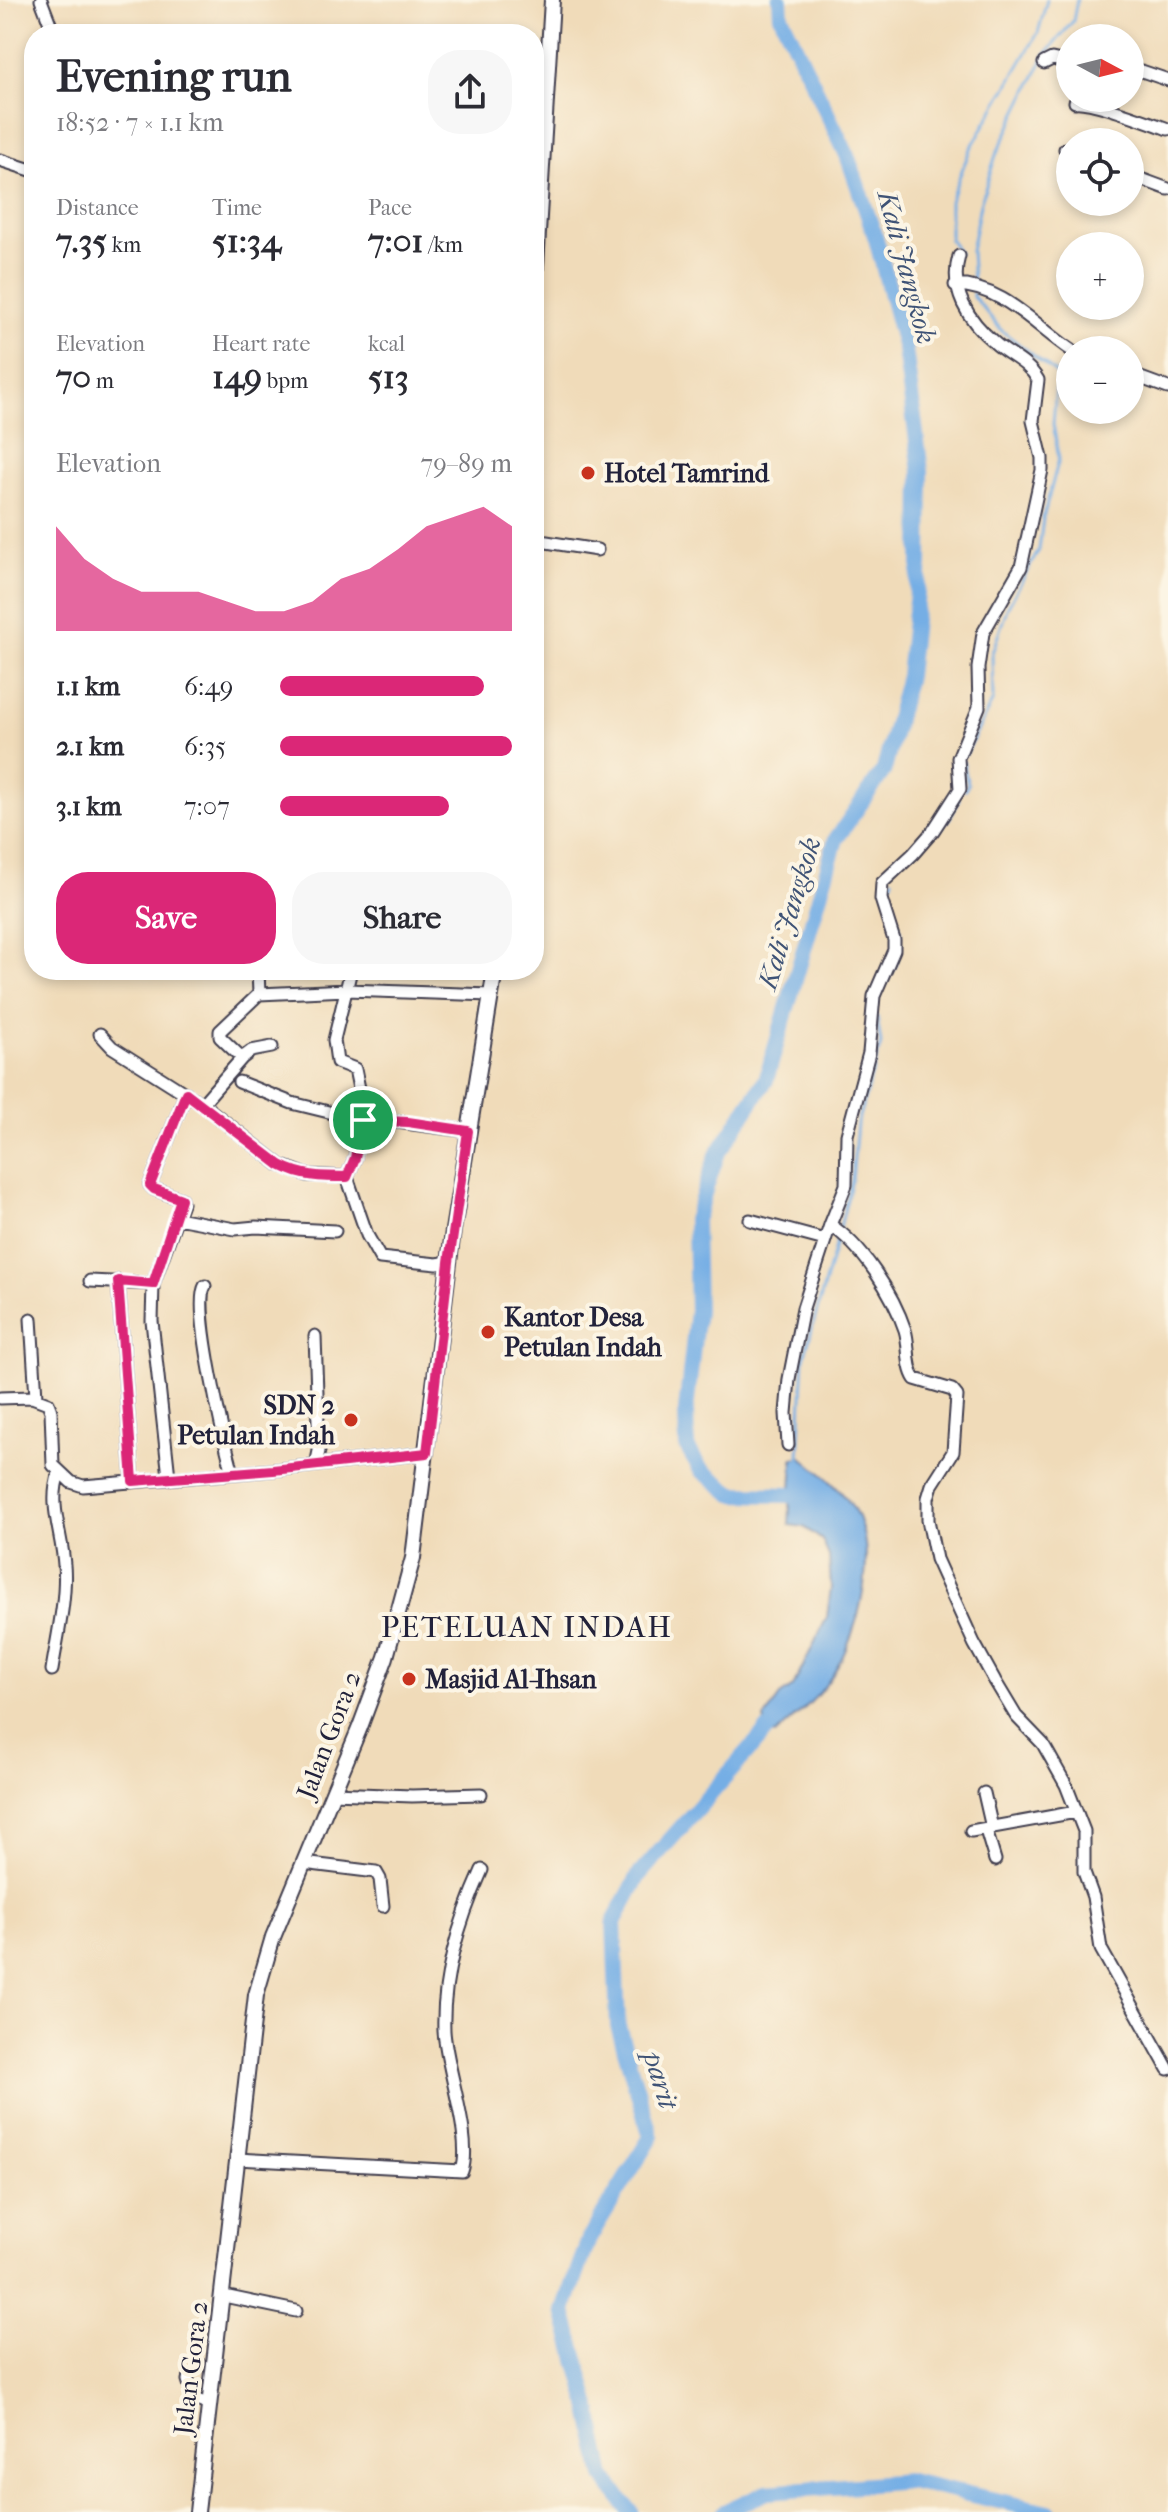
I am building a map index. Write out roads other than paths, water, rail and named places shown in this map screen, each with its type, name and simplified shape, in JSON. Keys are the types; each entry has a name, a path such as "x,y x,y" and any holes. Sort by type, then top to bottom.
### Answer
{"street":[{"path":"41,0 50,24"},
{"path":"544,55 552,0"},
{"path":"1044,63 1056,60"},
{"path":"1144,72 1168,80"},
{"path":"1116,112 1168,129"},
{"path":"0,160 24,168"},
{"path":"1144,180 1168,189"},
{"path":"788,1445 786,1413 790,1372 807,1290 846,1185 847,1135 869,1053 876,987 894,950 894,940 881,899 882,883 923,842 960,789 958,758 979,707 978,668 983,633 1021,567 1042,466 1033,421 1038,380 1031,370 995,344 964,306 957,285 959,256"},
{"path":"957,285 977,287 1002,298 1056,339"},
{"path":"1144,379 1168,388"},
{"path":"544,542 597,550"},
{"path":"258,980 259,994"},
{"path":"349,980 335,1034 334,1051 337,1062 356,1071 356,1085 363,1103 363,1120 355,1158 347,1177 367,1235 380,1258 437,1264 449,1262"},
{"name":"Jalan Gora 2","path":"197,2512 256,1995 273,1937 390,1645 413,1558 449,1262 493,980"},
{"path":"242,1058 219,1033 259,994 347,990 491,995"},
{"path":"100,1034 112,1047 202,1104 289,1170 315,1177 347,1177"},
{"path":"202,1104 242,1058 251,1051 272,1047"},
{"path":"239,1082 316,1110 363,1120 408,1122 468,1131"},
{"path":"169,1477 152,1321 153,1284 181,1199 150,1185 186,1093"},
{"path":"177,1218 235,1229 256,1227 335,1231"},
{"path":"750,1220 825,1240"},
{"path":"831,1226 862,1252 896,1310 905,1330 915,1379 952,1390 957,1396 953,1452 935,1478 928,1498 928,1520 936,1559 980,1655 1016,1716 1050,1756 1076,1812 1084,1831 1084,1872 1093,1897 1101,1949 1168,2069"},
{"path":"90,1281 153,1284"},
{"path":"118,1281 133,1481"},
{"path":"205,1286 201,1294 202,1323 223,1438 233,1473"},
{"path":"31,1319 36,1397"},
{"path":"315,1336 319,1451 316,1465"},
{"path":"0,1398 36,1397 45,1401 50,1407 52,1461 59,1473 71,1482 90,1487 427,1453"},
{"path":"52,1670 65,1566 53,1508 59,1473"},
{"path":"333,1793 412,1796 481,1794"},
{"path":"984,1793 995,1860"},
{"path":"971,1831 1076,1812"},
{"path":"303,1863 376,1872 380,1879 383,1906"},
{"path":"237,2159 462,2171 465,2161 462,2133 444,2029 457,1936 482,1870"},
{"path":"224,2296 296,2311"},
{"path":"188,2380 194,2399 210,2405"}],"water":[{"path":"802,1457 837,1488 854,1509 862,1528 865,1574 856,1622 838,1666 816,1697 775,1735 767,1730 764,1719 780,1696 793,1687 827,1617 831,1588 829,1556 822,1540 804,1527 789,1525 793,1458"}],"waterway":[{"name":"Kali Jangkok","path":"780,0 781,16 847,155 876,239 905,349 921,472 920,565 908,676 884,770 836,839 766,1080 717,1155 695,1220 697,1310 686,1411 687,1447 700,1469 733,1494 791,1495"},
{"path":"959,253 950,240 950,201 970,150 1038,33 1047,0"},
{"path":"973,285 971,251 980,204 996,155 1046,54 1073,21 1077,0"},
{"path":"965,755 993,700 992,653 1008,606 1039,550 1043,518 1059,459 1053,424 1057,374 1001,330 973,293"},
{"path":"963,762 968,784 965,790"},
{"path":"939,830 959,800"},
{"path":"893,879 886,893 901,931 899,943"},
{"path":"883,987 896,965 898,954"},
{"path":"840,1227 852,1180 857,1123 881,1044 877,1017"},
{"path":"799,1458 804,1358 838,1235"},
{"name":"parit","path":"631,2512 604,2477 589,2404 564,2311 589,2239 651,2137 618,2026 614,1922 639,1875 767,1730"},
{"name":"parit","path":"724,2512 767,2492 909,2481 1049,2512"}],"place":[{"name":"Hotel Tamrind","path":"588,473"},
{"name":"Kantor Desa Petulan Indah","path":"488,1332"},
{"name":"SDN 2 Petulan Indah","path":"351,1420"},
{"name":"Masjid Al-Ihsan","path":"409,1679"}],"district":[{"name":"PETELUAN INDAH","path":"527,1627"}]}
